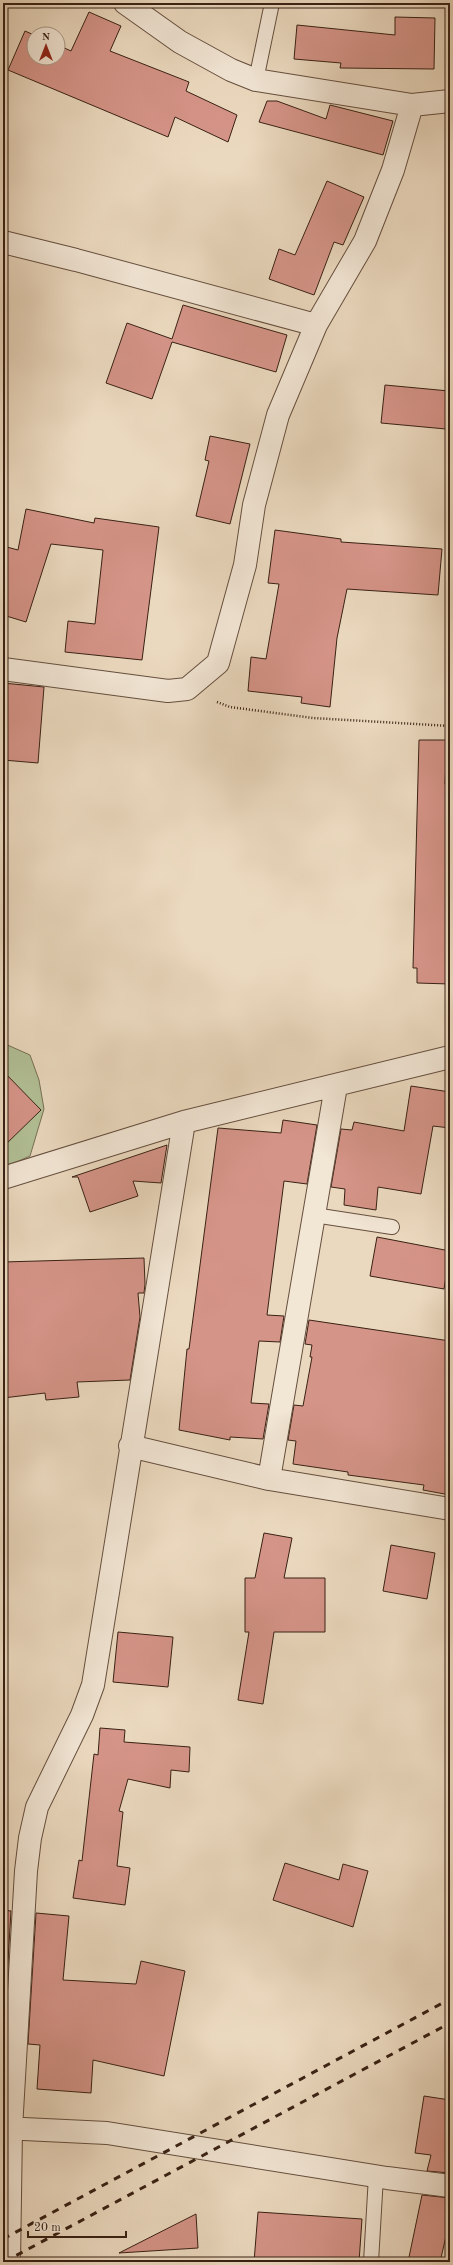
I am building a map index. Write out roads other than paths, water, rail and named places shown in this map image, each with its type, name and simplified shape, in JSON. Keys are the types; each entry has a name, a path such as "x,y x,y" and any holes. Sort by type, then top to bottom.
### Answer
{"street":[{"path":"125,3 180,42 231,70 256,80 412,105 450,101"},
{"path":"3,669 168,691 187,689 218,663 245,565 254,505 278,415 316,325 365,240 393,170 412,105"},
{"path":"3,242 76,260 316,325"},
{"path":"3,1178 184,1122 450,1057"},
{"path":"269,1480 336,1086"},
{"path":"9,2262 7,2129 26,1871 30,1838 37,1807 82,1715 93,1685 130,1446 184,1122"},
{"path":"130,1446 269,1480 450,1509"},
{"path":"7,2129 107,2133 376,2176 450,2186"}],"lane":[{"path":"256,80 272,3"},
{"path":"314,1215 392,1227"},
{"path":"372,2262 376,2176"}],"railway":[{"path":"3,2239 450,1999"},
{"path":"4,2262 450,2023"}]}
